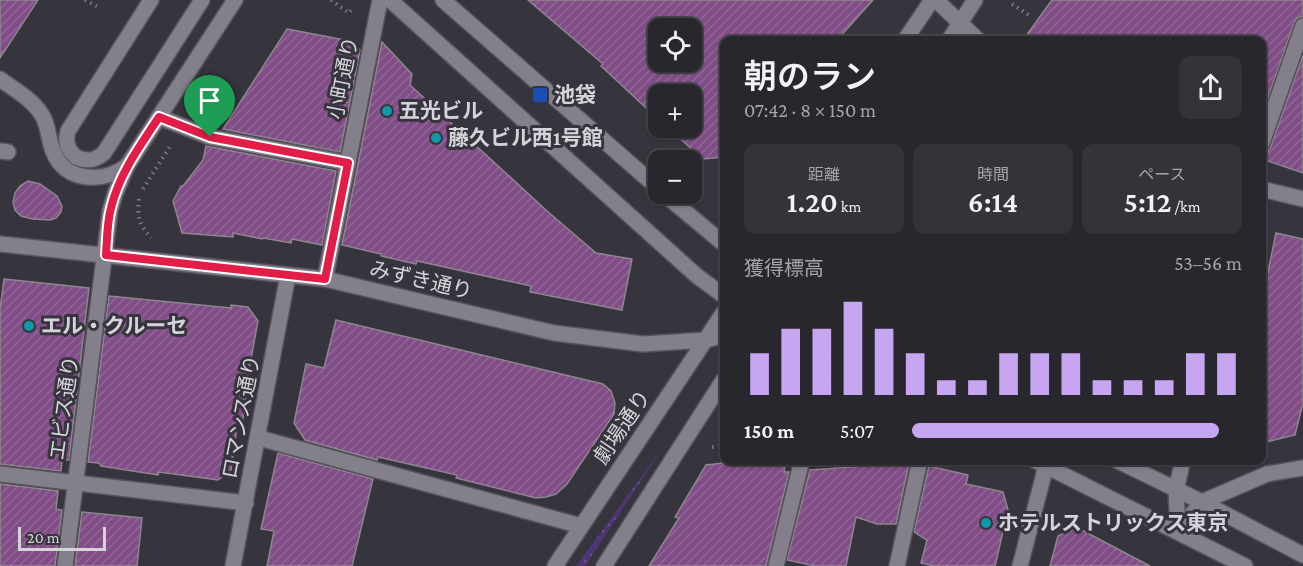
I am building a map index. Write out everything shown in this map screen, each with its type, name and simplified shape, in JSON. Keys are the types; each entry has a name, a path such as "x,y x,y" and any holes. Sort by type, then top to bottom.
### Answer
{"street":[{"path":"151,0 68,131 67,145 76,157 84,160 98,159 104,153 202,0"},
{"path":"106,255 110,211 127,166 235,0"},
{"name":"小町通り","path":"325,279 380,0"},
{"path":"390,0 697,276 720,293"},
{"path":"443,0 648,179"},
{"path":"908,36 934,0 974,36"},
{"path":"952,36 975,0"},
{"path":"1266,132 1303,26"},
{"path":"0,79 25,96 40,112 48,128 53,153 68,170 85,177 100,178 116,174 127,166"},
{"path":"159,117 210,137 348,163"},
{"path":"1266,190 1303,199"},
{"path":"676,204 720,241"},
{"name":"みずき通り","path":"0,244 325,279 554,333 643,344 706,340 720,336"},
{"name":"エビス通り","path":"65,566 106,255"},
{"name":"ロマンス通り","path":"233,566 288,275"},
{"name":"劇場通り","path":"555,566 720,318"},
{"path":"604,566 720,385"},
{"path":"259,438 581,526"},
{"path":"776,566 801,465"},
{"path":"897,566 919,465"},
{"path":"1020,566 1040,465"},
{"path":"1044,465 1242,565"},
{"path":"1126,465 1303,555"},
{"path":"1178,531 1176,490 1182,465"},
{"path":"1178,531 1202,502 1267,474 1303,468"},
{"path":"0,474 246,502"}],"path":[{"path":"85,0 100,8"},
{"path":"331,0 349,13 352,9"},
{"path":"1012,4 1032,17"},
{"path":"153,240 143,229 137,215 140,195 183,127"},
{"path":"712,447 720,446"}],"shaded area":[{"path":"664,446 585,566 576,566"}],"building":[{"path":"0,0 38,0 0,58"},
{"path":"528,0 873,0 841,36 720,36 720,157 703,159 702,150 693,150 679,138 702,138 702,84 648,84 648,110 601,66 603,64"},
{"path":"1052,0 1303,0 1303,16 1297,18 1294,23 1266,104 1266,36 1026,36"},
{"path":"287,29 350,41 360,50 340,152 223,129"},
{"path":"382,42 412,74 410,85 547,211 596,253 632,259 622,310 530,292 531,286 417,261 416,264 342,245"},
{"path":"1303,55 1303,173 1266,160 1266,151 1271,146"},
{"path":"206,146 336,171 322,245 292,239 291,243 233,233 233,237 182,233 173,201 181,186 203,160"},
{"path":"28,181 40,184 57,196 62,206 56,218 33,219 21,216 15,210 13,202 15,193"},
{"path":"1276,233 1303,239 1303,403 1295,435 1266,442 1266,282"},
{"path":"4,279 89,288 69,460 62,460 61,471 0,464 0,309"},
{"path":"109,296 231,308 231,305 248,307 258,321 243,419 238,419 231,470 218,480 159,472 158,475 88,462"},
{"path":"336,320 603,384 611,391 615,403 614,414 567,484 556,494 536,498 456,478 457,475 378,457 377,460 305,440 294,423 306,364 324,368"},
{"path":"278,453 373,479 352,566 267,566 274,531 261,529"},
{"path":"706,465 785,465 784,472 789,472 766,566 649,566 679,518 675,517"},
{"path":"909,465 896,524 877,524 856,517 846,566 815,566 787,560 810,470"},
{"name":"ホテルストリックス東京","path":"929,466 968,475 966,484 1003,492 1008,510 995,566 934,566 921,563 927,540 914,532"},
{"path":"0,484 58,491 56,509 62,510 55,566 0,566"},
{"path":"82,512 142,518 137,566 75,566"},
{"path":"1076,527 1150,566 1050,566 1058,536"}],"place":[{"name":"池袋","path":"540,95"},
{"name":"五光ビル","path":"387,111"},
{"name":"藤久ビル西1号館","path":"436,138"},
{"name":"エル・クルーセ","path":"29,326"},
{"name":"ホテルストリックス東京","path":"986,523"}],"route":[{"path":"159,117 210,137 348,163 325,279 106,255 110,211 121,177 159,117"}]}
